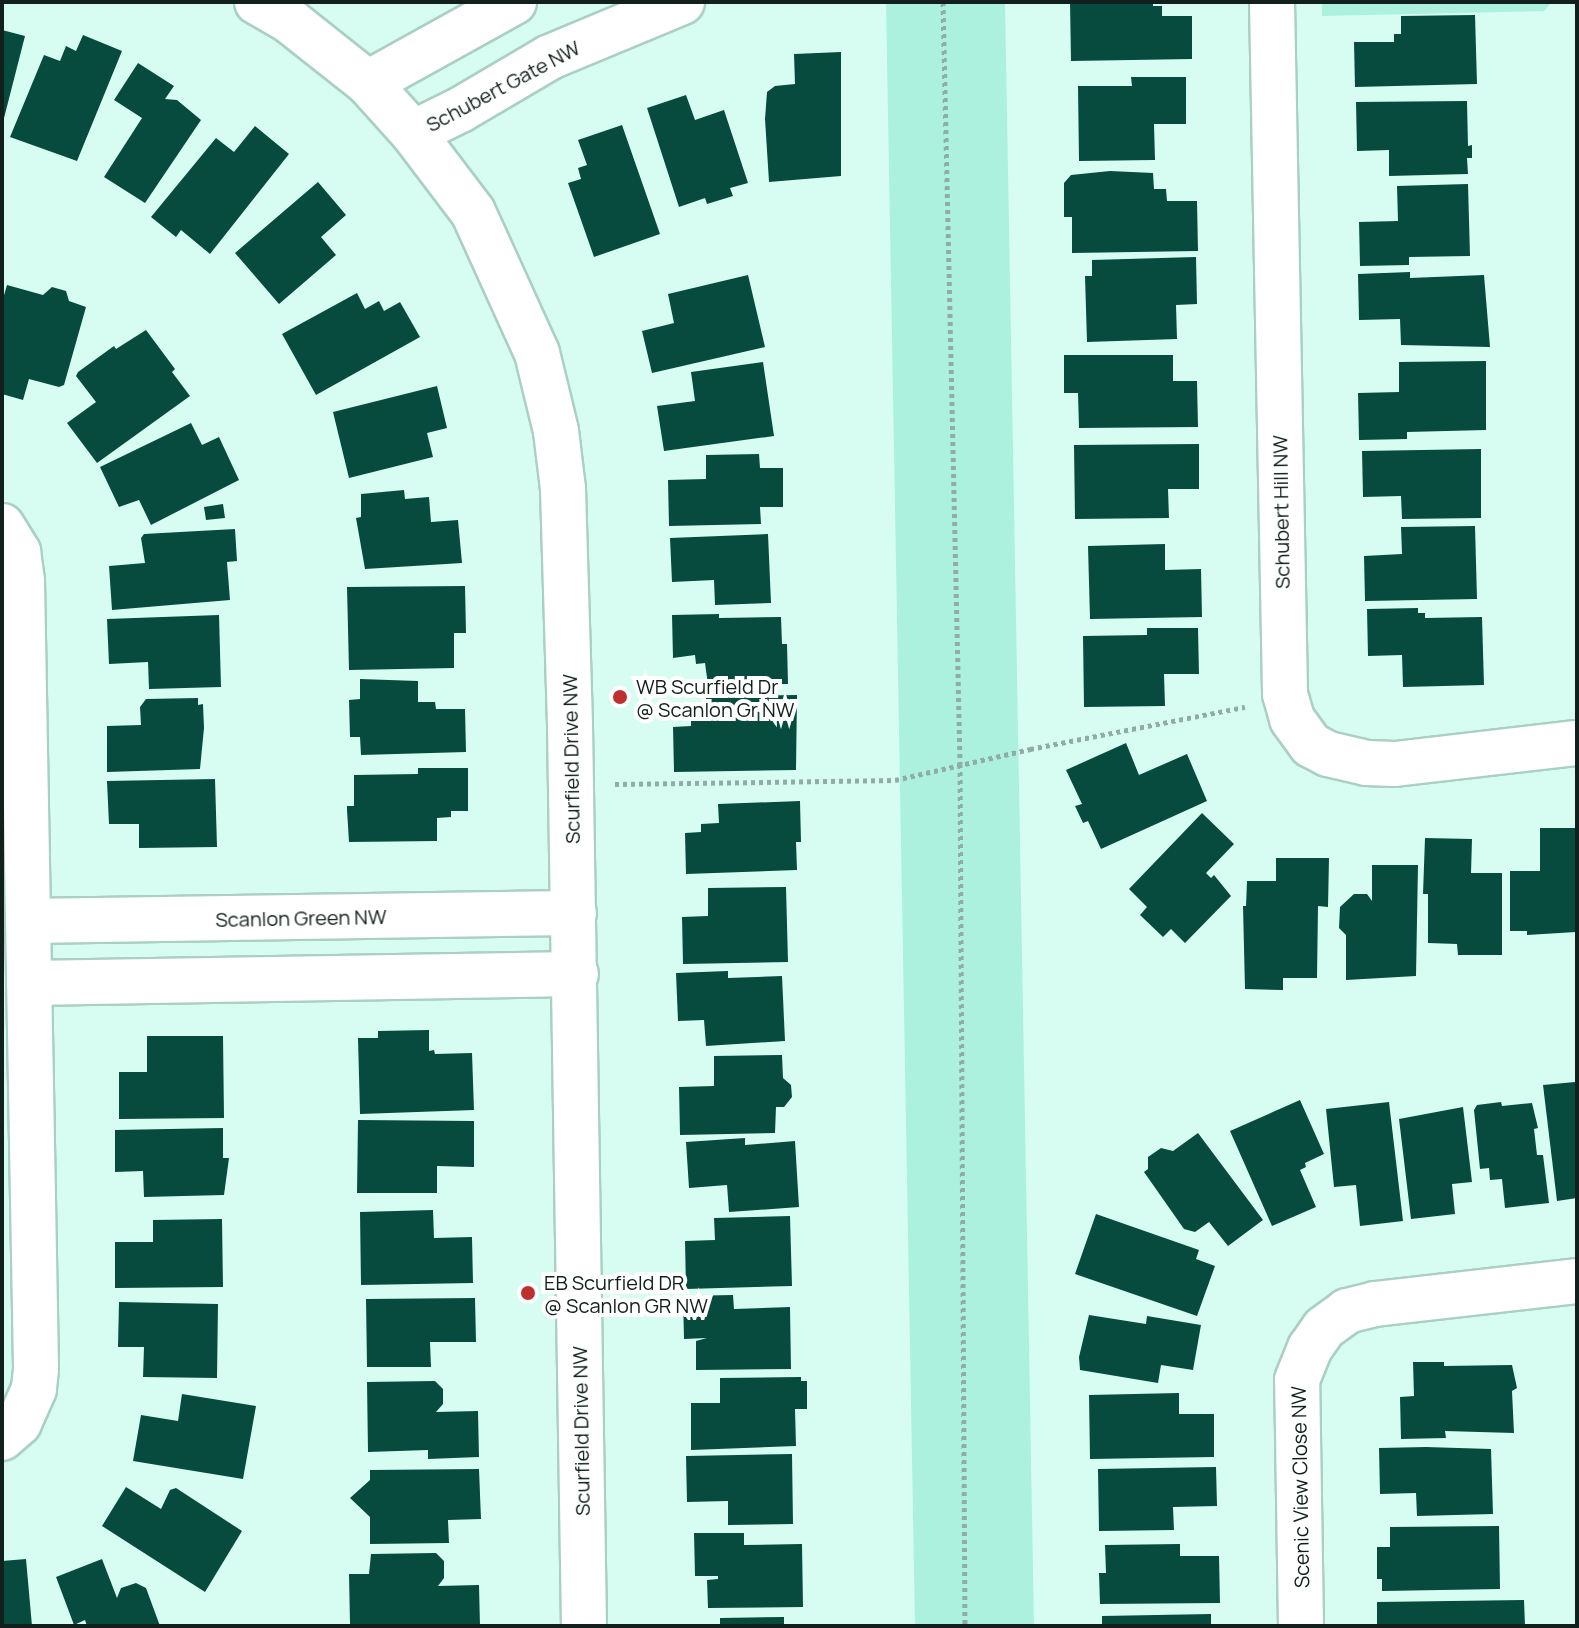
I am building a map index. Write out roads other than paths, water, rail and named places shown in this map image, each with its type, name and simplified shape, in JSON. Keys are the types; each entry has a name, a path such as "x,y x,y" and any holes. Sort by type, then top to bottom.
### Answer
{"street":[{"name":"Scurfield Drive NW","path":"257,2 291,22 368,83 413,133 473,212 510,287 537,353 556,431 563,505 576,974 584,1626"},
{"path":"368,83 514,2"},
{"name":"Schubert Gate NW","path":"413,133 460,110 550,57 682,2"},
{"name":"Schubert Hill NW","path":"1272,2 1286,705 1311,745 1328,754 1366,763 1395,764 1577,743"},
{"path":"2,526 18,552 22,581 36,1369 34,1389 19,1423 2,1438"},
{"name":"Scanlon Green NW","path":"28,921 574,913"},
{"path":"29,983 576,974"},
{"name":"Scenic View Close NW","path":"1301,1626 1297,1380 1310,1348 1324,1328 1347,1311 1375,1304 1577,1281"}],"place":[{"name":"WB Scurfield Dr @ Scanlon Gr NW","path":"620,697"},
{"name":"EB Scurfield DR @ Scanlon GR NW","path":"528,1293"}]}
